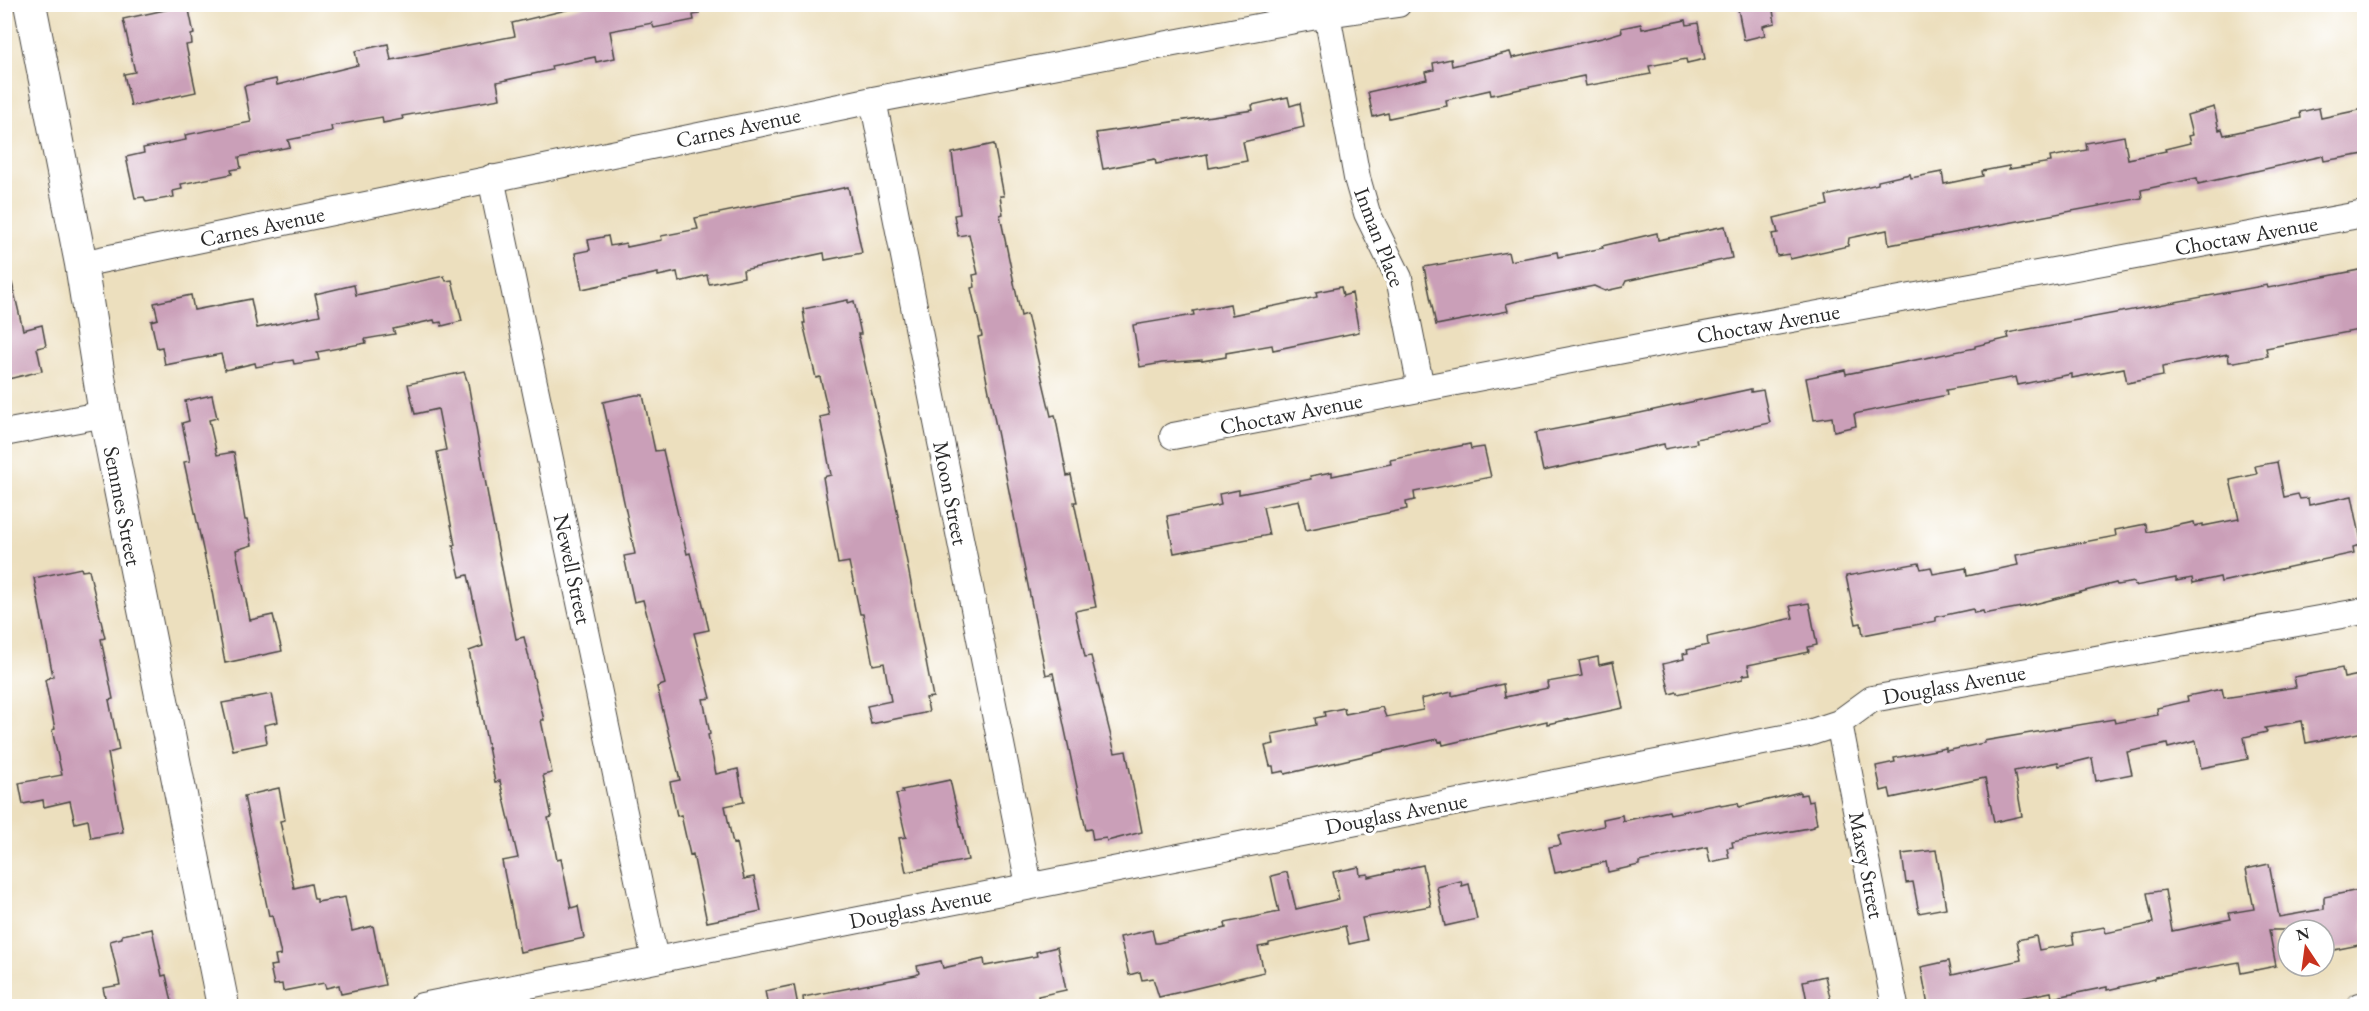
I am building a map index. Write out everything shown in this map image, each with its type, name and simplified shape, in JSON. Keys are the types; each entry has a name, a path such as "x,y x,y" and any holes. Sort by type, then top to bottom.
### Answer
{"main road":[{"name":"Semmes Street","path":"30,4 81,264 105,414 223,1006"}],"street":[{"name":"Carnes Avenue","path":"81,264 873,100 1327,14 1398,4"},
{"name":"Inman Place","path":"1327,14 1357,178 1367,213 1399,278 1421,388"},
{"name":"Moon Street","path":"873,100 1029,885"},
{"name":"Newell Street","path":"491,178 655,960"},
{"name":"Choctaw Avenue","path":"1173,436 2364,214"},
{"path":"4,433 105,414"},
{"name":"Douglass Avenue","path":"422,1006 1809,733 1839,723 1850,712 1872,699 2364,611"},
{"name":"Maxey Street","path":"1839,723 1895,1006"}],"building":[{"path":"591,4 698,4 699,14 693,15 694,20 654,28 652,23 610,31 615,58 596,62 595,57 551,66 552,70 497,82 500,99 402,116 403,119 383,123 382,117 331,126 332,131 288,140 290,147 239,157 241,168 231,170 232,174 181,184 182,189 173,191 174,197 146,202 144,197 135,198 126,157 144,153 143,148 186,140 185,135 251,122 244,86 276,79 277,85 358,65 355,51 388,44 391,60 515,36 512,23"},
{"path":"1737,4 1772,4 1775,23 1763,26 1765,35 1744,40"},
{"path":"188,5 194,34 191,35 192,44 186,45 196,92 131,106 124,74 135,72 123,19"},
{"path":"1686,20 1687,25 1698,23 1705,59 1687,63 1686,59 1649,66 1651,74 1586,86 1584,76 1491,95 1490,90 1446,100 1447,106 1389,118 1388,113 1373,117 1368,92 1427,79 1425,72 1434,70 1433,63 1451,59 1452,66 1510,52 1512,58 1602,38 1622,32 1621,28 1641,24 1642,29"},
{"path":"1288,97 1290,106 1300,103 1304,127 1243,142 1247,161 1209,168 1207,154 1156,164 1155,159 1103,169 1096,133 1253,110 1252,105"},
{"path":"2214,107 2219,130 2222,129 2224,135 2301,118 2300,112 2319,108 2321,118 2364,109 2364,154 2324,161 2323,156 2198,184 2197,178 2141,190 2142,198 1889,245 1887,230 1849,238 1848,246 1790,259 1789,254 1777,256 1772,234 1778,233 1774,218 1828,205 1826,196 1910,174 1911,178 1942,172 1944,184 1983,176 1982,171 2051,162 2050,157 2087,150 2086,143 2124,136 2128,159 2166,151 2165,149 2190,143 2188,136 2192,135 2187,115"},
{"path":"994,144 1004,196 1000,196 1003,214 1000,215 1021,316 1027,314 1051,416 1055,415 1067,476 1071,475 1077,502 1074,502 1096,607 1075,611 1085,657 1091,656 1115,753 1126,751 1142,832 1107,841 1106,838 1093,840 1091,829 1086,830 1053,673 1046,675 978,337 982,336 971,288 975,287 973,275 978,274 969,234 958,236 954,215 960,214 952,153"},
{"path":"848,187 862,253 825,260 824,253 743,270 744,277 709,284 707,275 679,282 677,272 658,276 658,273 582,289 575,253 590,250 588,240 608,236 610,246 626,243 627,247 662,240 661,236 698,229 695,218"},
{"path":"1725,226 1732,258 1626,281 1623,287 1605,291 1594,286 1517,301 1506,304 1508,311 1436,325 1424,267 1508,252 1510,261 1557,252 1558,257 1603,248 1602,246 1657,233 1658,240"},
{"path":"2364,269 2364,329 2266,348 2268,356 2229,362 2228,354 2162,367 2163,376 2127,383 2124,368 2072,378 2072,374 2018,385 2016,377 1946,390 1947,395 1854,414 1856,426 1834,431 1832,417 1814,420 1806,378 1845,370 1846,374 1975,348 1975,346 2009,338 2007,333"},
{"path":"444,276 446,281 452,280 462,321 442,326 441,322 435,323 434,320 393,329 395,334 365,339 366,343 317,352 319,360 294,364 293,360 256,367 255,363 225,370 221,354 165,365 162,347 157,348 151,321 158,319 154,303 191,295 194,310 251,299 257,328 320,315 315,294 354,285 356,295"},
{"path":"12,283 23,330 42,325 46,346 37,348 42,371 4,380 4,284"},
{"path":"1341,287 1343,296 1352,293 1359,332 1273,350 1272,345 1226,353 1226,357 1202,361 1162,363 1140,367 1133,325 1194,315 1193,311 1230,304 1232,315 1317,297 1316,292"},
{"path":"848,300 848,303 854,301 861,334 858,334 886,454 933,697 926,698 929,712 871,724 867,706 891,701 884,663 873,665 863,614 860,614 849,562 838,564 823,477 831,475 820,417 829,415 820,377 816,378 803,323 805,323 803,309"},
{"path":"464,372 468,383 516,639 524,637 544,720 541,720 552,773 543,775 552,817 548,818 557,860 561,859 571,908 578,906 584,938 520,952 502,861 518,858 500,781 495,782 469,651 483,646 468,575 460,577 453,545 455,545 437,452 446,450 438,409 415,414 408,384"},
{"path":"1751,389 1751,392 1763,390 1770,423 1696,439 1697,443 1665,449 1664,444 1543,471 1535,433"},
{"path":"212,395 217,418 209,420 217,455 234,452 245,520 247,520 252,545 236,550 250,620 273,615 282,651 225,663 184,462 190,461 182,423 189,421 185,401"},
{"path":"643,395 655,451 663,450 687,554 690,553 702,600 709,630 694,633 711,698 703,699 710,734 708,735 716,774 738,769 744,802 725,806 733,844 736,843 744,879 754,877 761,911 707,922 693,854 690,855 681,815 677,816 670,782 680,780 657,687 665,684 643,600 634,602 624,556 635,554 603,402"},
{"path":"1470,444 1471,449 1484,447 1491,477 1414,492 1415,500 1406,502 1407,509 1306,530 1299,500 1263,507 1269,535 1174,553 1167,516 1221,505 1219,494 1239,490 1239,494 1260,490 1332,472 1332,476 1391,464 1390,460"},
{"path":"2277,462 2284,497 2298,494 2300,499 2308,498 2309,505 2352,496 2361,540 2360,545 2353,547 2354,553 2221,582 2220,577 2193,583 2192,578 2176,581 2176,578 2135,586 2134,582 2117,585 2116,583 2027,606 1984,614 1983,611 1974,613 1973,609 1936,617 1936,621 1863,635 1861,623 1856,624 1846,576 1919,563 1921,569 1931,567 1933,574 1966,568 1967,576 2018,565 2016,555 2116,536 2115,530 2146,524 2147,532 2194,522 2195,526 2203,524 2203,526 2239,519 2230,480 2257,474 2255,466"},
{"path":"81,568 82,571 89,570 105,638 101,639 113,699 109,700 119,750 108,753 123,832 91,838 88,820 75,823 70,801 44,807 43,800 23,804 19,783 62,775 52,730 55,729 45,680 53,676 34,578"},
{"path":"1809,603 1817,645 1808,647 1809,652 1748,665 1750,674 1743,675 1743,679 1670,694 1663,664 1684,659 1683,654 1688,653 1687,650 1708,645 1707,637 1793,618 1790,606"},
{"path":"1598,657 1599,665 1613,662 1623,708 1547,724 1547,721 1443,745 1438,739 1285,774 1284,771 1274,773 1273,766 1270,766 1265,746 1274,744 1272,734 1316,725 1315,718 1325,716 1324,712 1344,708 1345,714 1382,707 1386,717 1423,710 1421,699 1452,692 1452,696 1503,684 1505,697 1548,688 1547,682 1582,676 1579,661"},
{"path":"2342,668 2344,678 2364,674 2364,732 2306,743 2302,721 2265,728 2267,732 2244,737 2248,759 2201,768 2196,741 2168,748 2167,744 2127,752 2132,774 2096,781 2092,758 2059,766 2058,762 2014,771 2022,816 1994,822 1985,778 1891,798 1889,789 1881,791 1876,766 1895,762 1894,758 1946,748 1946,751 1984,743 1984,741 2114,719 2115,723 2158,715 2157,708 2188,701 2187,696 2222,689 2224,698 2296,687 2294,677"},
{"path":"272,694 278,722 264,725 267,743 233,750 222,703"},
{"path":"950,780 968,860 906,872 899,838 906,837 896,794 903,793 902,790"},
{"path":"279,788 285,820 280,821 294,888 311,884 314,899 317,899 317,902 345,897 352,931 373,926 385,985 341,994 339,985 326,988 324,983 283,991 282,984 274,985 270,966 277,965 275,956 281,955 272,915 269,916 244,796"},
{"path":"1800,792 1800,795 1806,794 1808,802 1813,801 1817,824 1814,827 1732,842 1733,847 1727,848 1729,858 1710,862 1707,847 1639,862 1639,865 1608,872 1606,862 1555,873 1549,847 1561,845 1558,835 1604,826 1603,819 1622,815 1623,821 1669,811 1670,814 1720,804 1721,806 1738,803 1739,807"},
{"path":"1936,850 1946,908 1919,913 1913,882 1906,883 1902,854"},
{"path":"2269,864 2279,917 2324,909 2324,897 2364,889 2364,944 2336,950 2336,918 2276,918 2276,930 2269,930 2276,966 2241,973 2239,962 2155,977 2155,979 2107,990 2107,987 2052,998 2051,992 1979,1006 1928,1006 1921,967 1949,961 1952,975 2021,960 2017,940 2036,936 2039,950 2074,944 2072,933 2104,927 2106,933 2153,923 2147,893 2165,890 2172,931 2231,919 2229,913 2254,909 2246,869"},
{"path":"1423,865 1431,906 1362,918 1367,940 1349,944 1345,926 1269,943 1269,945 1258,947 1264,972 1159,997 1153,978 1142,980 1140,972 1129,975 1120,937 1152,930 1155,943 1158,943 1226,928 1225,923 1279,912 1271,876 1287,872 1296,909 1339,899 1333,872 1359,867 1360,875 1368,874 1368,877"},
{"path":"1461,881 1462,886 1469,884 1477,919 1445,926 1437,887"},
{"path":"152,929 162,976 166,975 173,1006 107,1006 103,988 120,985 110,941 122,938 122,935"},
{"path":"1057,947 1066,990 1038,996 1040,1006 966,1006 966,1003 947,1006 804,1006 803,997 916,975 919,973 917,966 941,961 943,968 984,959 985,966 1037,956 1036,952"},
{"path":"1825,976 1832,1006 1808,1006 1803,981"},
{"path":"794,985 798,1006 768,1006 765,991"}]}
